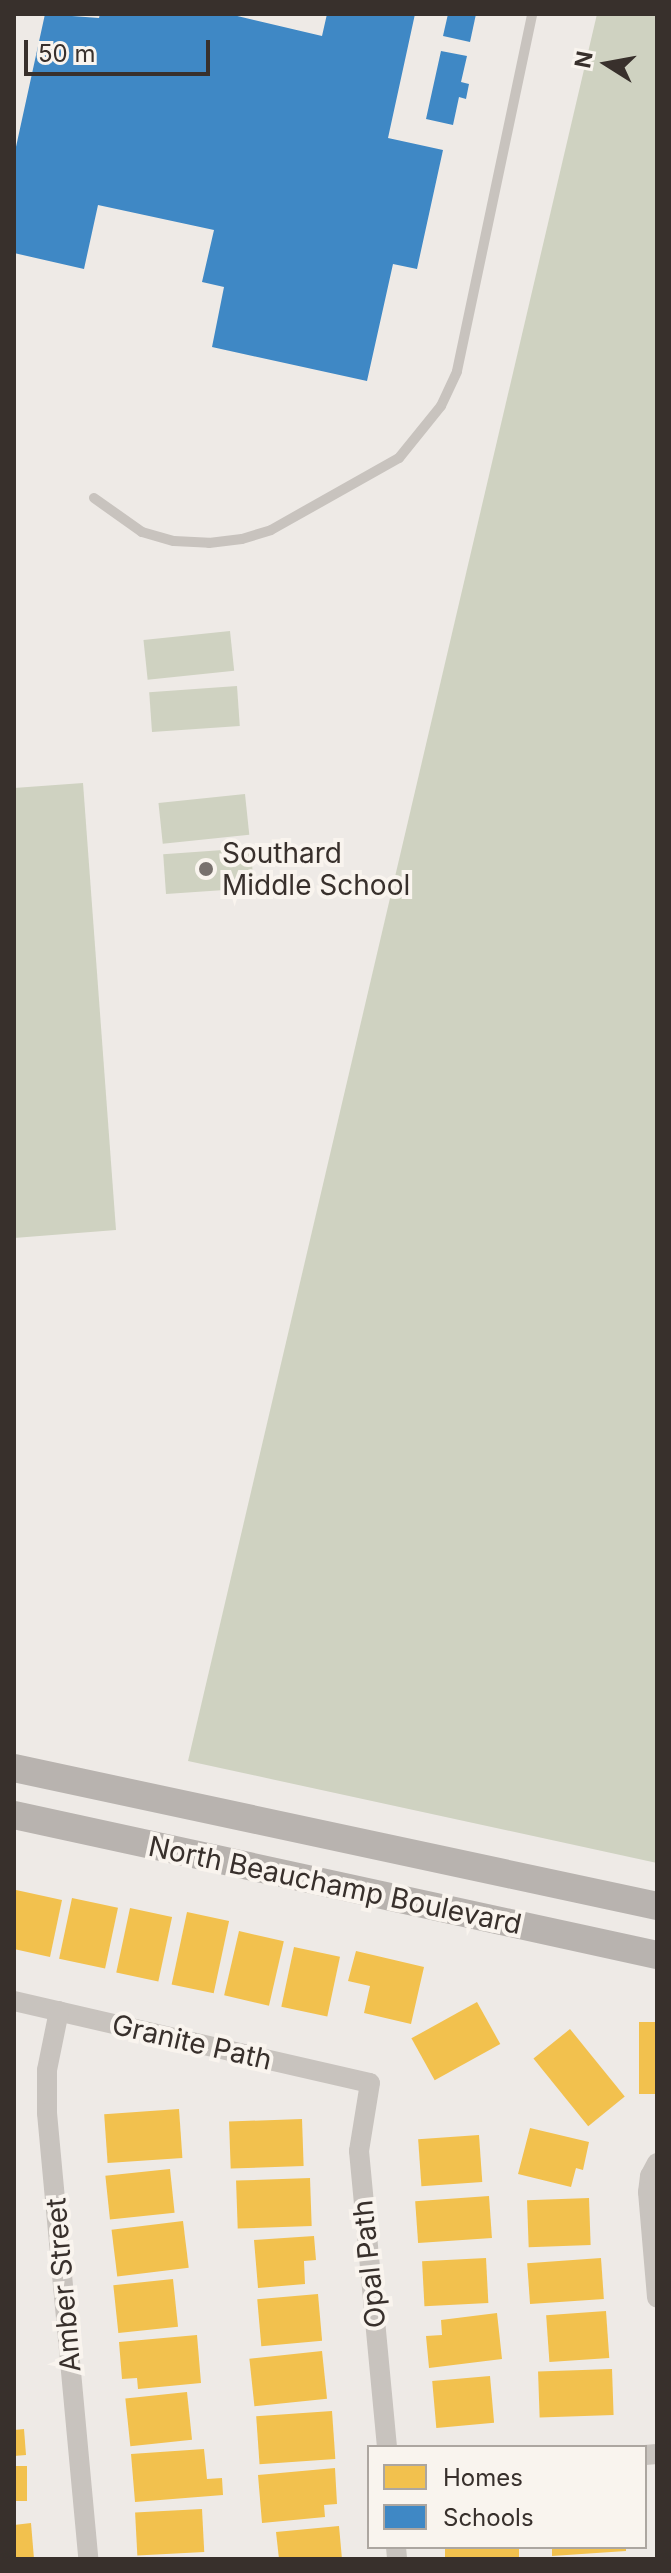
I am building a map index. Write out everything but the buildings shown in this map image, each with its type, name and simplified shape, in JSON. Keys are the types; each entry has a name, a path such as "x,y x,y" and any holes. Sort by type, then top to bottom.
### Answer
{"street":[{"name":"North Beauchamp Boulevard","path":"14,1768 657,1906"},
{"name":"North Beauchamp Boulevard","path":"14,1815 657,1955"},
{"name":"Granite Path","path":"14,2001 370,2083"},
{"name":"Amber Street","path":"59,2011 47,2070 47,2113 88,2559"},
{"name":"Opal Path","path":"370,2083 359,2151 387,2445"},
{"path":"656,2164 648,2192 657,2298"}],"lane":[{"path":"94,498 142,532 174,541 209,543 242,539 271,530 399,458 414,442 441,406 457,371 532,14"}],"green space":[{"path":"597,14 657,14 657,1863 188,1761"},
{"path":"230,631 234,671 148,680 143,640"},
{"path":"237,686 240,726 152,732 149,692"},
{"path":"83,783 116,1230 14,1238 14,788"},
{"path":"245,794 249,835 163,844 158,803"},
{"path":"251,848 254,888 166,894 163,854"}],"place":[{"name":"Southard Middle School","path":"206,869"}]}
